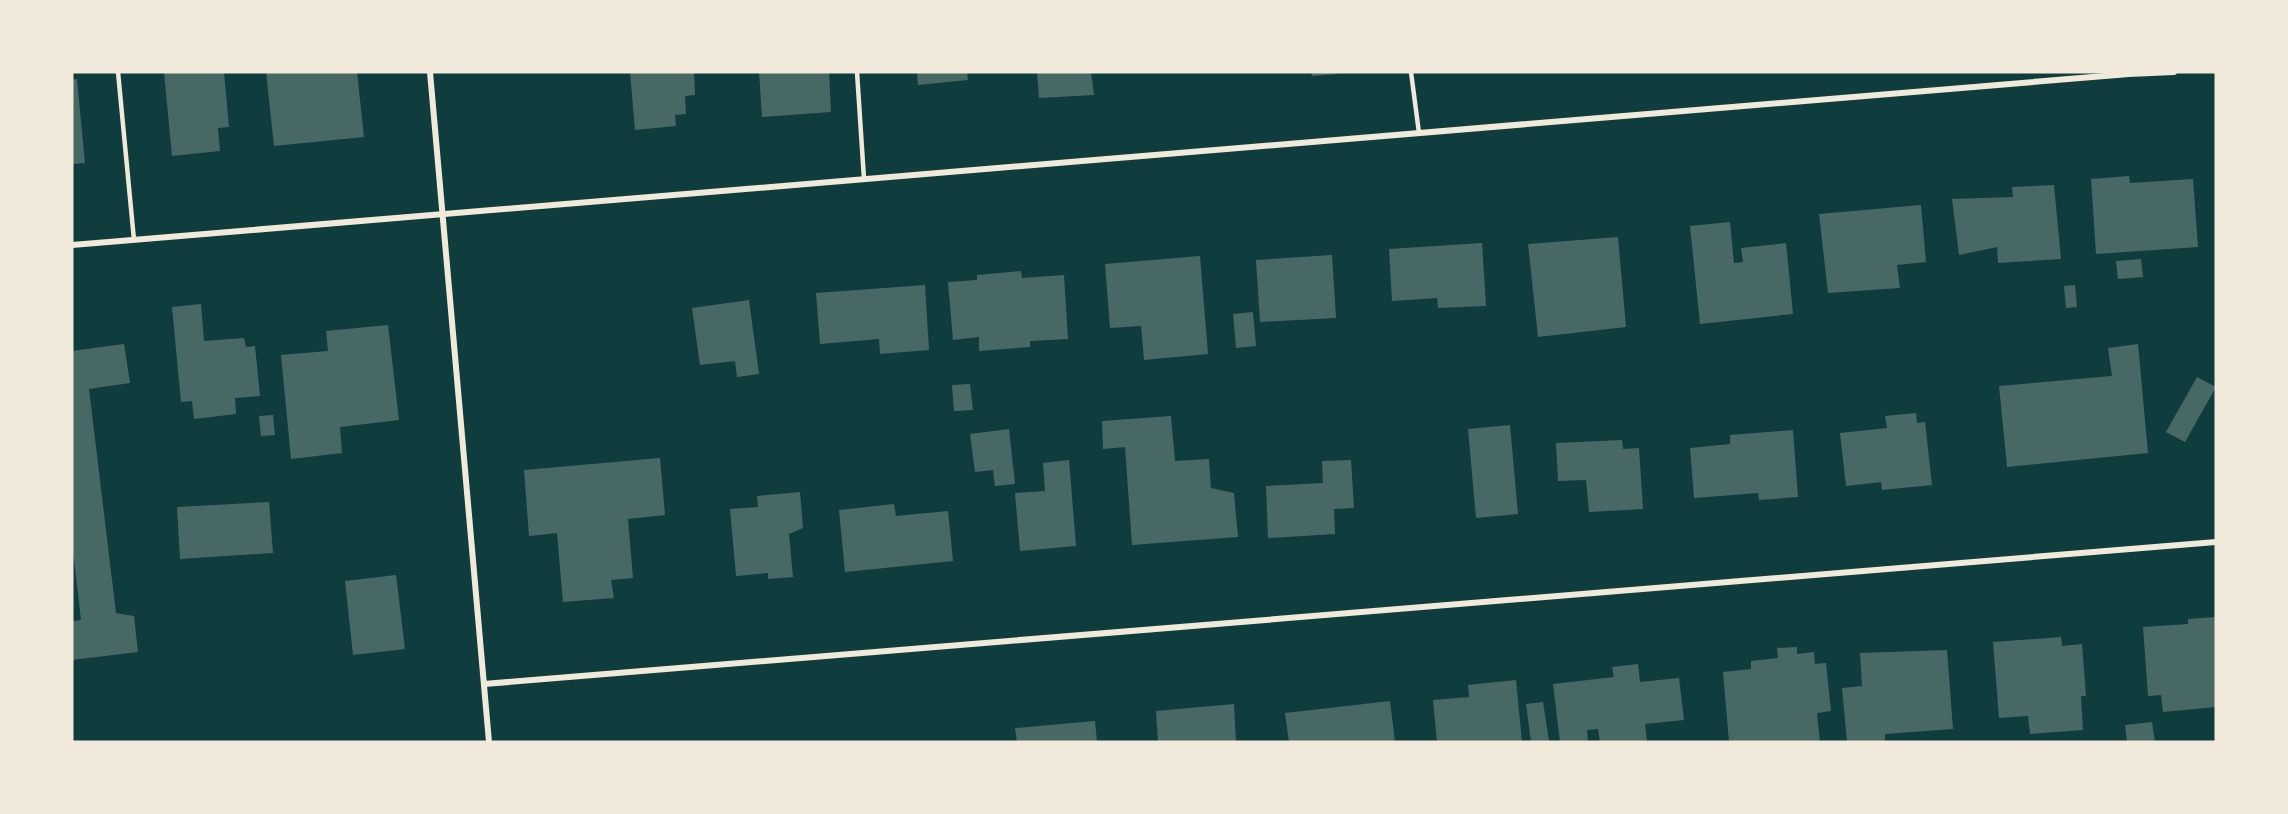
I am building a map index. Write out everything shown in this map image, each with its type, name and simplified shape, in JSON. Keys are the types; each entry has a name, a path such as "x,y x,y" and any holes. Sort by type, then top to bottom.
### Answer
{"street":[{"path":"430,72 489,742"},
{"path":"72,245 2129,73 2174,72"},
{"path":"484,684 2216,542"}],"lane":[{"path":"118,72 134,240"},
{"path":"857,72 864,179"},
{"path":"1412,72 1419,133"}],"building":[{"path":"164,72 224,72 229,127 218,128 220,151 172,156"},
{"path":"266,72 357,72 364,137 274,146"},
{"path":"630,72 694,72 695,95 685,96 686,114 675,115 676,126 635,130"},
{"path":"759,72 829,72 831,112 762,117"},
{"path":"917,72 967,72 968,80 918,85"},
{"path":"1037,72 1091,72 1094,95 1039,98"},
{"path":"1311,72 1337,72 1337,74 1312,76"},
{"path":"77,79 85,163 72,164 72,80"},
{"path":"2129,176 2130,183 2193,179 2198,247 2096,254 2091,179"},
{"path":"2054,185 2061,259 1998,263 1997,247 1959,255 1952,199 2013,197 2012,187"},
{"path":"1921,205 1926,262 1897,265 1900,288 1828,293 1819,214"},
{"path":"1730,222 1734,263 1743,262 1741,248 1786,243 1793,314 1700,324 1690,226"},
{"path":"1618,237 1626,327 1538,337 1528,244"},
{"path":"1482,243 1486,306 1438,308 1437,298 1392,301 1389,249"},
{"path":"1332,255 1336,318 1260,322 1256,260"},
{"path":"1200,256 1208,354 1144,360 1141,326 1110,328 1105,264"},
{"path":"2141,259 2143,277 2118,279 2116,261"},
{"path":"1021,271 1022,278 1064,275 1068,339 1030,341 1030,347 979,351 979,337 953,340 948,282 977,280 977,275"},
{"path":"925,285 929,350 880,354 879,339 820,344 816,293"},
{"path":"2075,285 2077,307 2066,308 2064,286"},
{"path":"749,300 759,374 737,377 735,361 700,365 692,308"},
{"path":"201,304 204,341 244,338 246,347 255,346 260,396 235,398 236,414 194,419 192,401 181,402 172,307"},
{"path":"1253,312 1256,346 1236,348 1233,314"},
{"path":"388,325 399,420 340,427 342,453 291,459 281,355 328,351 326,331"},
{"path":"124,344 130,383 89,389 116,613 134,616 138,652 72,660 72,621 81,620 72,542 72,351"},
{"path":"2138,344 2148,453 2007,467 1999,386 2112,376 2108,348"},
{"path":"2197,377 2216,387 2185,442 2166,432"},
{"path":"970,384 973,410 954,411 952,385"},
{"path":"1916,413 1917,423 1925,422 1932,485 1882,490 1881,482 1846,486 1840,433 1887,428 1885,416"},
{"path":"273,415 275,435 261,436 259,416"},
{"path":"1171,416 1175,461 1209,459 1211,488 1234,493 1238,537 1132,545 1125,447 1103,449 1102,421"},
{"path":"1510,425 1518,514 1476,518 1468,429"},
{"path":"1009,429 1015,484 995,486 993,470 975,472 970,434"},
{"path":"1793,430 1798,497 1759,500 1758,493 1694,498 1690,448 1730,444 1730,435"},
{"path":"1622,440 1623,449 1639,448 1643,509 1589,512 1586,480 1558,481 1556,443"},
{"path":"660,458 665,515 628,519 633,578 611,580 614,598 563,602 557,533 529,536 524,470"},
{"path":"1069,460 1076,546 1020,551 1015,493 1045,491 1043,463"},
{"path":"1351,460 1354,508 1334,509 1335,534 1268,538 1266,486 1323,483 1322,461"},
{"path":"800,492 803,528 789,534 793,577 768,579 768,573 736,576 730,509 758,507 757,496"},
{"path":"269,502 273,553 180,559 177,507"},
{"path":"894,504 896,516 948,511 953,561 845,572 839,510"},
{"path":"396,575 405,649 353,655 345,581"},
{"path":"2216,617 2216,707 2163,712 2161,695 2148,696 2143,627 2188,624 2188,619"},
{"path":"2061,637 2062,646 2082,644 2086,696 2081,696 2083,730 2030,734 2028,716 1999,718 1993,642"},
{"path":"1797,647 1797,654 1814,652 1815,664 1826,663 1831,711 1817,713 1820,742 1729,742 1723,672 1751,669 1751,661 1778,658 1777,648"},
{"path":"1947,650 1953,729 1885,734 1885,742 1847,742 1842,688 1862,686 1860,653"},
{"path":"1638,664 1640,682 1679,678 1684,720 1645,724 1647,742 1600,742 1598,729 1587,730 1588,742 1560,742 1553,684 1614,677 1612,667"},
{"path":"1516,680 1522,742 1437,742 1433,700 1469,697 1468,685"},
{"path":"1390,701 1395,742 1289,742 1285,713"},
{"path":"1543,702 1549,741 1531,742 1526,704"},
{"path":"1234,704 1236,742 1158,742 1156,711"},
{"path":"1095,721 1097,742 1017,742 1015,728"},
{"path":"2152,722 2155,742 2127,742 2125,725"}]}
